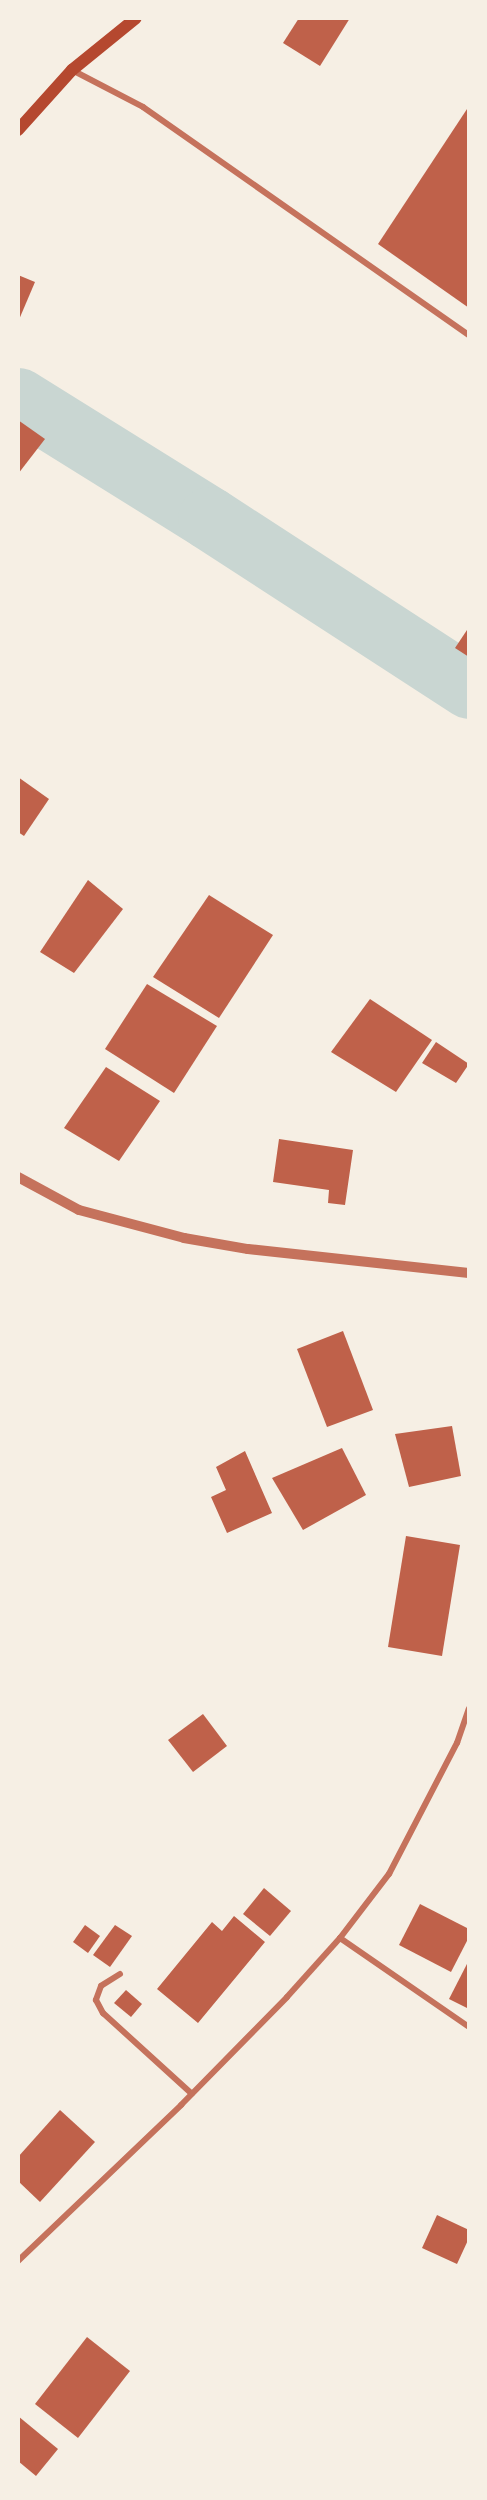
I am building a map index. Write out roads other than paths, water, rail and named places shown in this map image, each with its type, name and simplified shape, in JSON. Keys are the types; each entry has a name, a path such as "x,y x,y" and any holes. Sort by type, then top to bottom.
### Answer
{"main road":[{"path":"18,130 72,70 136,18"}],"street":[{"path":"72,70 143,107 469,335"},
{"path":"18,1177 79,1210 184,1238 248,1249 469,1274"},
{"path":"18,2261 192,2094 287,1997 340,1938 389,1874 457,1743 469,1708"},
{"path":"340,1938 469,2027"},
{"path":"120,1974 101,1986 96,2000 103,2013 192,2094"}],"waterway":[{"path":"18,399 209,518 469,687"}]}
